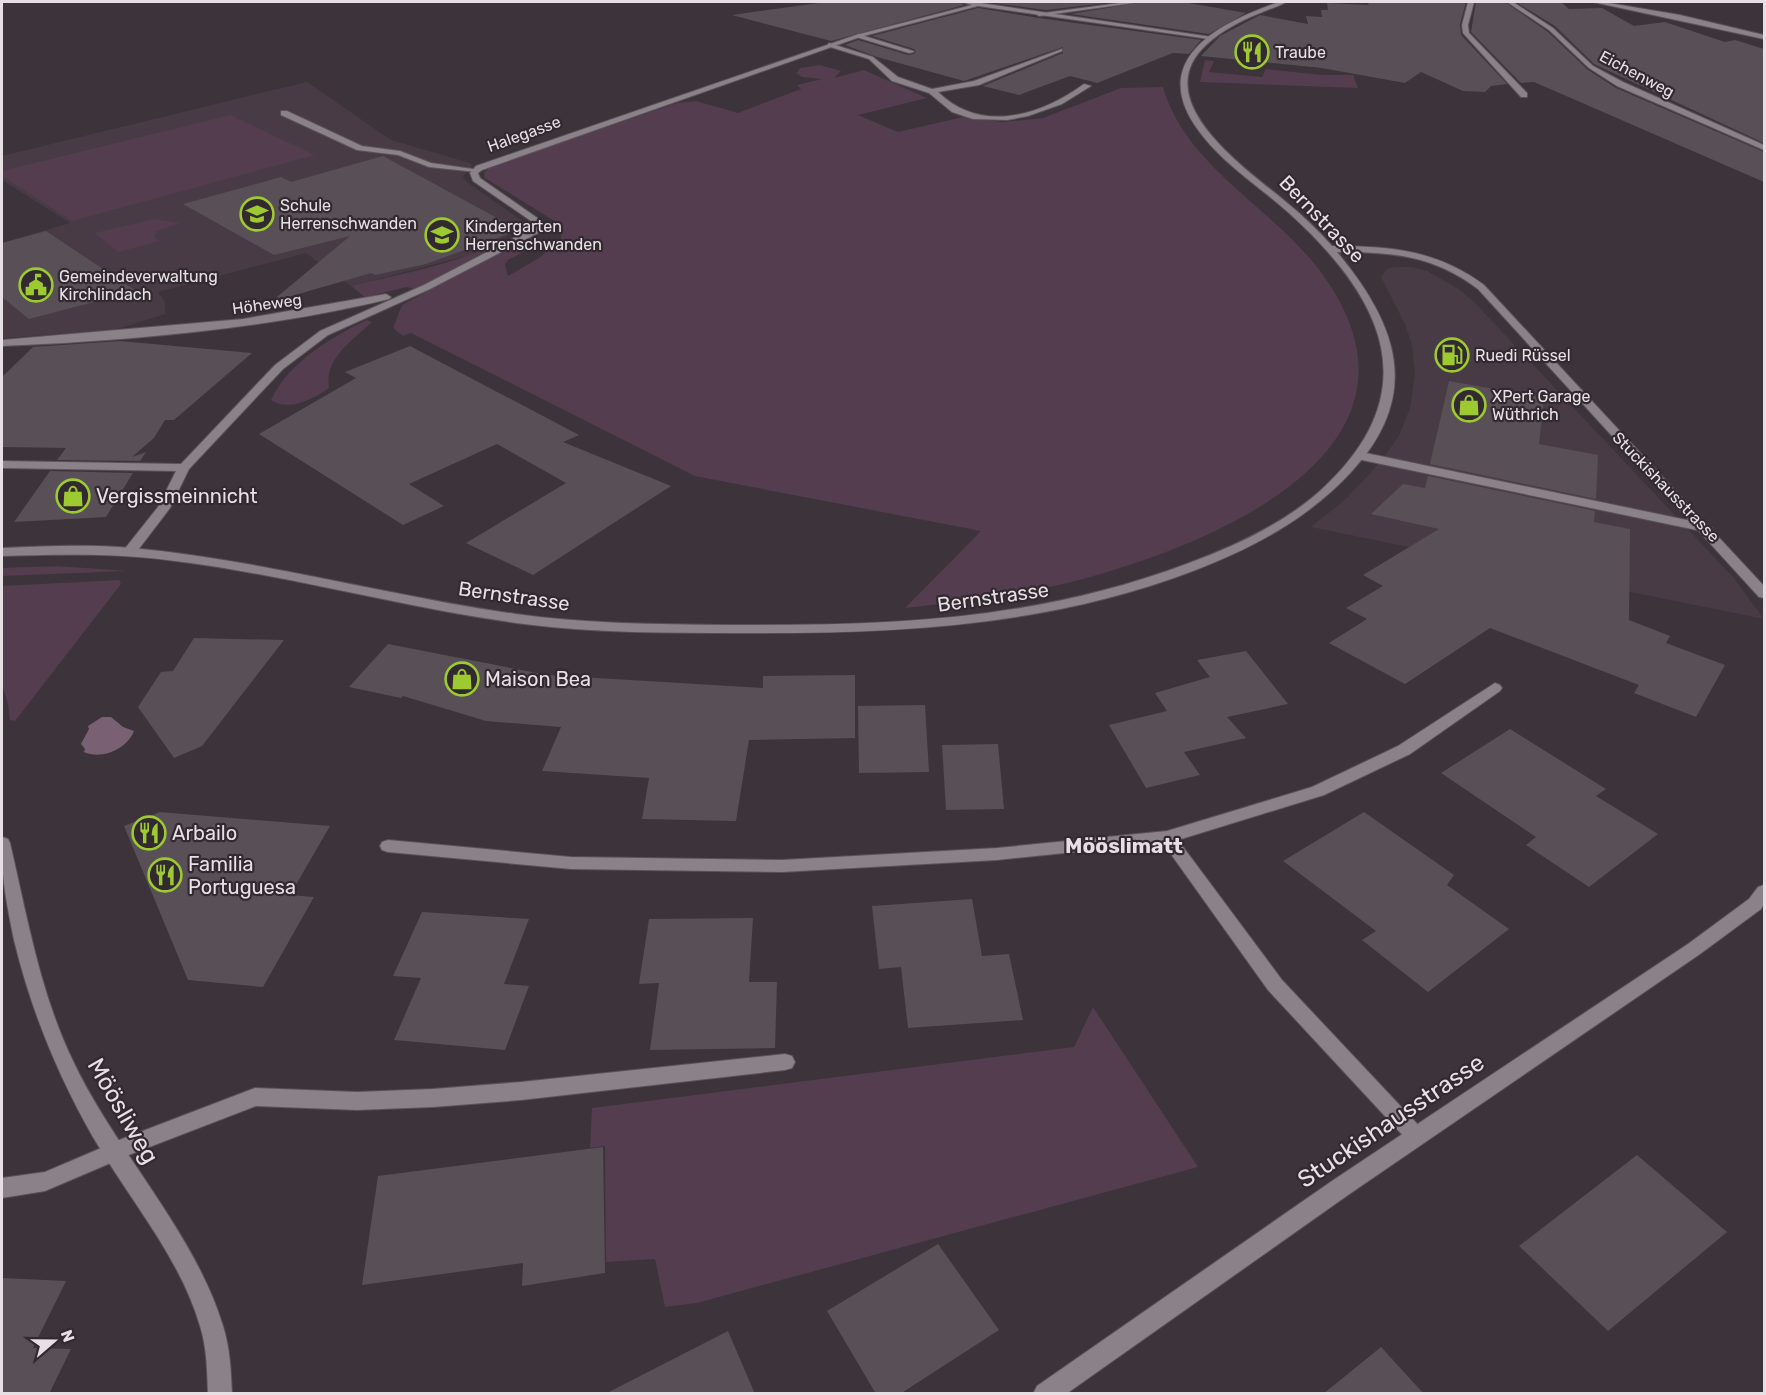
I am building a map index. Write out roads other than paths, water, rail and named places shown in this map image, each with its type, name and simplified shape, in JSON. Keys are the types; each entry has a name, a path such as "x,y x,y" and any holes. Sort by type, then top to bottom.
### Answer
{"street":[{"path":"962,2 975,6 1209,38"},
{"path":"1040,14 1138,2"},
{"name":"Bernstrasse","path":"2,552 68,549 129,551 213,562 508,617 562,624 628,628 826,630 935,626 1013,617 1096,600 1167,579 1232,551 1286,522 1325,492 1361,456 1386,405 1392,374 1389,344 1368,301 1330,249 1216,144 1191,111 1182,80 1195,52 1209,38 1235,21 1282,2"},
{"path":"1471,2 1465,25 1466,33 1524,96"},
{"name":"Eichenweg","path":"1510,2 1551,29 1592,67 1620,84 1764,148"},
{"path":"1596,2 1680,16 1764,37"},
{"name":"Halegasse","path":"129,551 164,508 184,468 250,395 303,347 354,318 427,287 539,227 537,221 476,179 476,170 500,159 829,45 975,6"},
{"path":"858,36 911,52"},
{"path":"829,45 870,58 895,79 932,91 957,112 972,116 1003,117 1056,106 1088,86"},
{"path":"932,91 976,83 1060,50"},
{"path":"284,113 360,148 400,153 429,165 476,170"},
{"name":"Stuckishausstrasse","path":"1330,249 1413,253 1439,260 1467,275 1481,286 1624,443 1706,528 1764,594"},
{"name":"Höheweg","path":"2,343 270,320 427,287"},
{"path":"1361,456 1706,528"},
{"path":"2,465 184,468"},
{"path":"388,846 571,863 782,866 997,854 1167,837 1318,791 1404,750 1495,688"},
{"path":"1167,837 1275,985 1416,1136"},
{"name":"Möösliweg","path":"2,843 44,1011 63,1061 113,1152 183,1260 203,1297 214,1332 221,1377 220,1394"},
{"name":"Stuckishausstrasse","path":"1045,1394 1416,1136 1694,949 1755,904 1764,892"},
{"path":"2,1188 32,1186 52,1180 113,1152 255,1097 357,1101 433,1098 521,1091 785,1062"}],"place":[{"name":"Traube","path":"1252,52"},
{"name":"Schule Herrenschwanden","path":"257,214"},
{"name":"Kindergarten Herrenschwanden","path":"442,235"},
{"name":"Gemeindeverwaltung Kirchlindach","path":"36,285"},
{"name":"Ruedi Rüssel","path":"1452,355"},
{"name":"XPert Garage Wüthrich","path":"1469,405"},
{"name":"Vergissmeinnicht","path":"73,496"},
{"name":"Maison Bea","path":"462,679"},
{"name":"Arbailo","path":"149,833"},
{"name":"Familia Portuguesa","path":"165,875"}],"district":[{"name":"Mööslimatt","path":"1124,845"}]}
